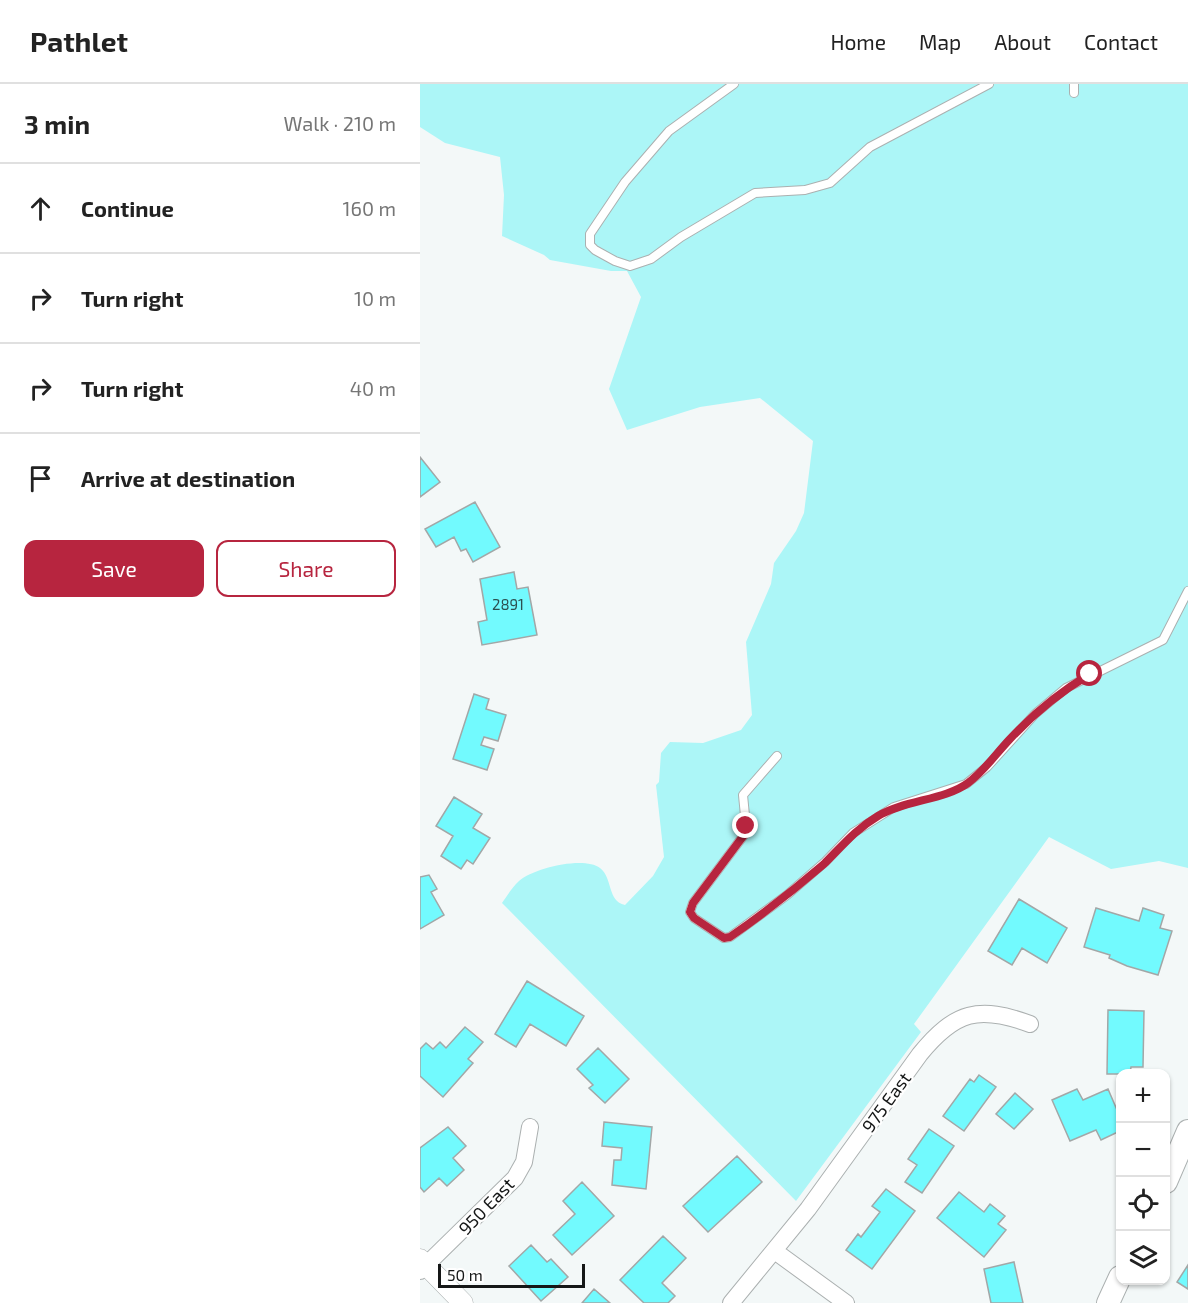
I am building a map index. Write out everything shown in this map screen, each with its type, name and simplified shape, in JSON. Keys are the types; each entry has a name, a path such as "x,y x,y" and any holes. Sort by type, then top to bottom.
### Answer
{"main road":[{"path":"1168,1177 1188,1131"},
{"path":"1108,1303 1116,1285"}],"street":[{"name":"975 East","path":"731,1303 776,1252 920,1054 939,1034 960,1019 985,1012 1008,1016 1030,1024"},
{"name":"950 East","path":"422,1265 515,1178 524,1162 530,1128"},
{"path":"776,1252 846,1303"},
{"path":"422,1265 463,1303"}],"lane":[{"path":"734,84 669,131 625,182 590,234 590,245 595,250 630,266 651,260 681,237 755,193 806,190 830,183 870,147 989,84"},
{"path":"777,756 743,795 746,826 744,835 693,903 690,912 694,918 724,938 738,932 787,895 825,862 853,833 894,807 966,784 987,767 1035,714 1066,688 1090,674 1163,640 1188,591"}],"shaded area":[{"path":"420,84 1188,84 1188,868 1159,861 1111,869 1049,837 914,1024 921,1032 796,1201 502,903 519,881 526,876 559,865 583,863 600,868 607,877 615,899 625,905 653,876 664,857 656,785 659,782 661,753 670,742 703,743 741,730 752,715 746,642 771,584 774,563 796,531 804,513 813,441 760,398 700,407 627,430 609,389 641,297 627,271 611,271 550,260 502,236 504,195 500,157 445,143 420,127"}],"building":[{"path":"420,457 440,482 420,497"},
{"path":"475,502 500,547 473,562 466,549 461,551 454,537 436,547 425,529"},
{"path":"514,572 517,589 528,587 537,635 482,645 478,622 487,620 480,579"},
{"path":"474,694 489,699 486,709 506,715 498,741 484,737 481,745 494,749 487,770 453,759"},
{"path":"454,797 482,814 473,828 490,838 473,864 467,860 461,869 441,856 453,836 436,826"},
{"path":"429,875 437,889 431,892 444,915 420,929 420,877"},
{"path":"1019,899 1067,928 1047,963 1022,948 1012,965 988,951"},
{"path":"1096,908 1139,921 1143,908 1164,915 1160,928 1172,931 1158,975 1127,966 1109,958 1110,955 1084,947"},
{"path":"527,981 584,1016 566,1046 530,1024 516,1047 495,1034"},
{"path":"1108,1010 1144,1011 1143,1067 1116,1069 1116,1074 1107,1074"},
{"path":"465,1027 483,1042 468,1059 473,1063 443,1097 420,1076 420,1049 426,1043 433,1049 440,1042 446,1048"},
{"path":"598,1048 629,1079 605,1103 589,1088 593,1085 577,1069"},
{"path":"979,1075 996,1087 964,1131 943,1116 970,1079 974,1082"},
{"path":"1077,1089 1083,1100 1108,1089 1116,1108 1116,1133 1101,1140 1096,1130 1070,1141 1052,1100"},
{"path":"1015,1093 1033,1109 1014,1129 996,1114"},
{"path":"604,1122 652,1127 646,1189 612,1185 614,1160 621,1160 622,1148 602,1146"},
{"path":"448,1127 466,1146 453,1158 464,1170 447,1186 439,1178 424,1192 420,1187 420,1148"},
{"path":"929,1129 954,1146 922,1193 905,1182 917,1165 908,1159"},
{"path":"737,1156 762,1182 708,1232 683,1206"},
{"path":"582,1182 614,1216 572,1255 553,1235 575,1214 563,1201"},
{"path":"886,1189 915,1211 872,1269 846,1250 858,1234 861,1237 880,1212 872,1206"},
{"path":"959,1192 984,1212 990,1204 1005,1216 998,1224 1006,1230 984,1257 937,1218"},
{"path":"663,1236 686,1258 662,1283 675,1296 668,1303 644,1303 620,1280"},
{"path":"531,1245 547,1262 551,1259 568,1277 541,1301 509,1266"},
{"path":"1014,1262 1023,1303 991,1303 984,1269"},
{"path":"1188,1265 1188,1289 1177,1282"},
{"path":"594,1289 610,1303 582,1303"}],"route":[{"path":"746,826 744,835 693,903 690,912 694,918 716,935 724,938 730,937 787,895 825,862 853,833 879,815 894,807 951,791 966,784 987,767 1008,741 1035,714 1066,688 1090,674"}]}
